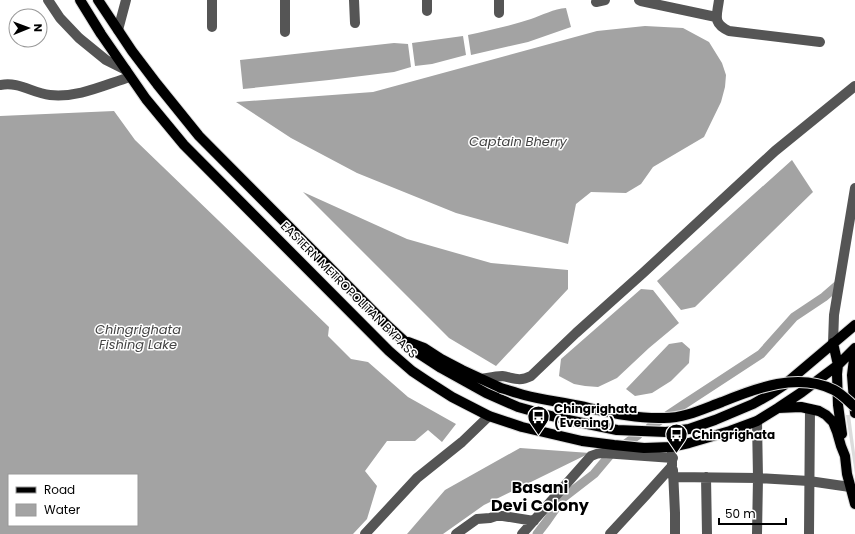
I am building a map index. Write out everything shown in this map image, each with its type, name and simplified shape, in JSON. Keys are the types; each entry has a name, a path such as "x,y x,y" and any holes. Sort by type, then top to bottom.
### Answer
{"main road":[{"name":"EASTERN METROPOLITAN BYPASS","path":"80,0 101,34 146,99 184,145 389,351 433,386 493,417 582,441 614,445 643,452 671,447 707,439 757,421 778,408 838,365 855,349"},
{"name":"EASTERN METROPOLITAN BYPASS","path":"98,0 156,84 200,136 362,301 415,351 441,368 497,398 518,407 543,414 617,430 666,432 689,429 722,418 769,395 784,385 855,325"},
{"path":"846,333 855,349 852,375 855,413"},
{"name":"EASTERN METROPOLITAN BYPASS","path":"401,339 424,348 441,359 501,388 523,395 628,416 649,418 689,415 766,386 794,382 814,384 834,390 855,407"},
{"path":"833,343 838,365 838,405 847,474 855,504"},
{"path":"778,408 801,407 819,411 826,415 832,422 837,432 845,456"}],"street":[{"path":"48,0 60,18 79,38 106,60 128,73"},
{"path":"118,30 126,0"},
{"path":"212,0 212,28"},
{"path":"284,32 285,0"},
{"path":"354,0 355,24"},
{"path":"427,0 427,11"},
{"path":"499,0 499,13"},
{"path":"639,0 716,17"},
{"path":"719,0 716,17 721,27 729,31 820,42"},
{"path":"0,85 13,84 36,92 62,96 77,94 128,73"},
{"path":"482,379 500,376 510,379 524,380 531,376 775,151 855,86"},
{"path":"833,343 834,315 855,188"},
{"path":"834,315 846,333"},
{"path":"809,534 810,409"},
{"path":"365,534 416,478 493,417"},
{"path":"757,421 757,534"},
{"path":"671,447 675,534"},
{"path":"522,534 591,456 598,453 643,452 672,462"},
{"path":"610,534 646,495 672,462"},
{"path":"673,477 758,478 809,481 850,487"},
{"path":"706,477 707,534"},
{"path":"456,534 477,519 503,516 534,521"}],"shaded area":[{"path":"846,415 850,415 855,453 855,474"}],"water":[{"path":"566,8 571,27 528,42 471,55 468,35 515,24"},
{"name":"Captain Bherry","path":"645,26 683,28 709,42 722,63 726,75 725,87 721,102 704,137 653,167 641,184 626,193 591,192 576,204 568,244 456,213 357,173 291,138 236,102 373,92 597,31"},
{"path":"463,36 466,55 432,64 415,66 412,43"},
{"path":"394,43 408,44 411,67 394,72 243,89 240,60"},
{"name":"Chingrighata Fishing Lake","path":"114,111 135,140 329,327 328,336 351,359 368,362 408,397 456,424 442,442 428,430 415,441 387,441 365,471 377,486 367,519 353,534 0,534 0,116"},
{"path":"792,160 813,192 695,307 681,310 657,281"},
{"path":"303,192 407,239 491,263 568,270 568,289 496,366 449,338"},
{"path":"641,289 653,290 679,323 649,348 617,378 598,387 574,384 559,376 561,359"},
{"path":"682,342 690,349 689,363 671,381 652,393 635,396 626,389 669,344"},
{"path":"520,448 590,453 484,505 443,534 407,534 445,490"}],"waterway":[{"path":"650,427 761,354 794,317 824,297 839,284"},
{"path":"537,534 563,498 594,474 610,455 638,435"}],"place":[{"name":"Chingrighata (Evening)","path":"538,436"},
{"name":"Chingrighata","path":"677,454"}],"district":[{"name":"Basani Devi Colony","path":"540,496"}]}
